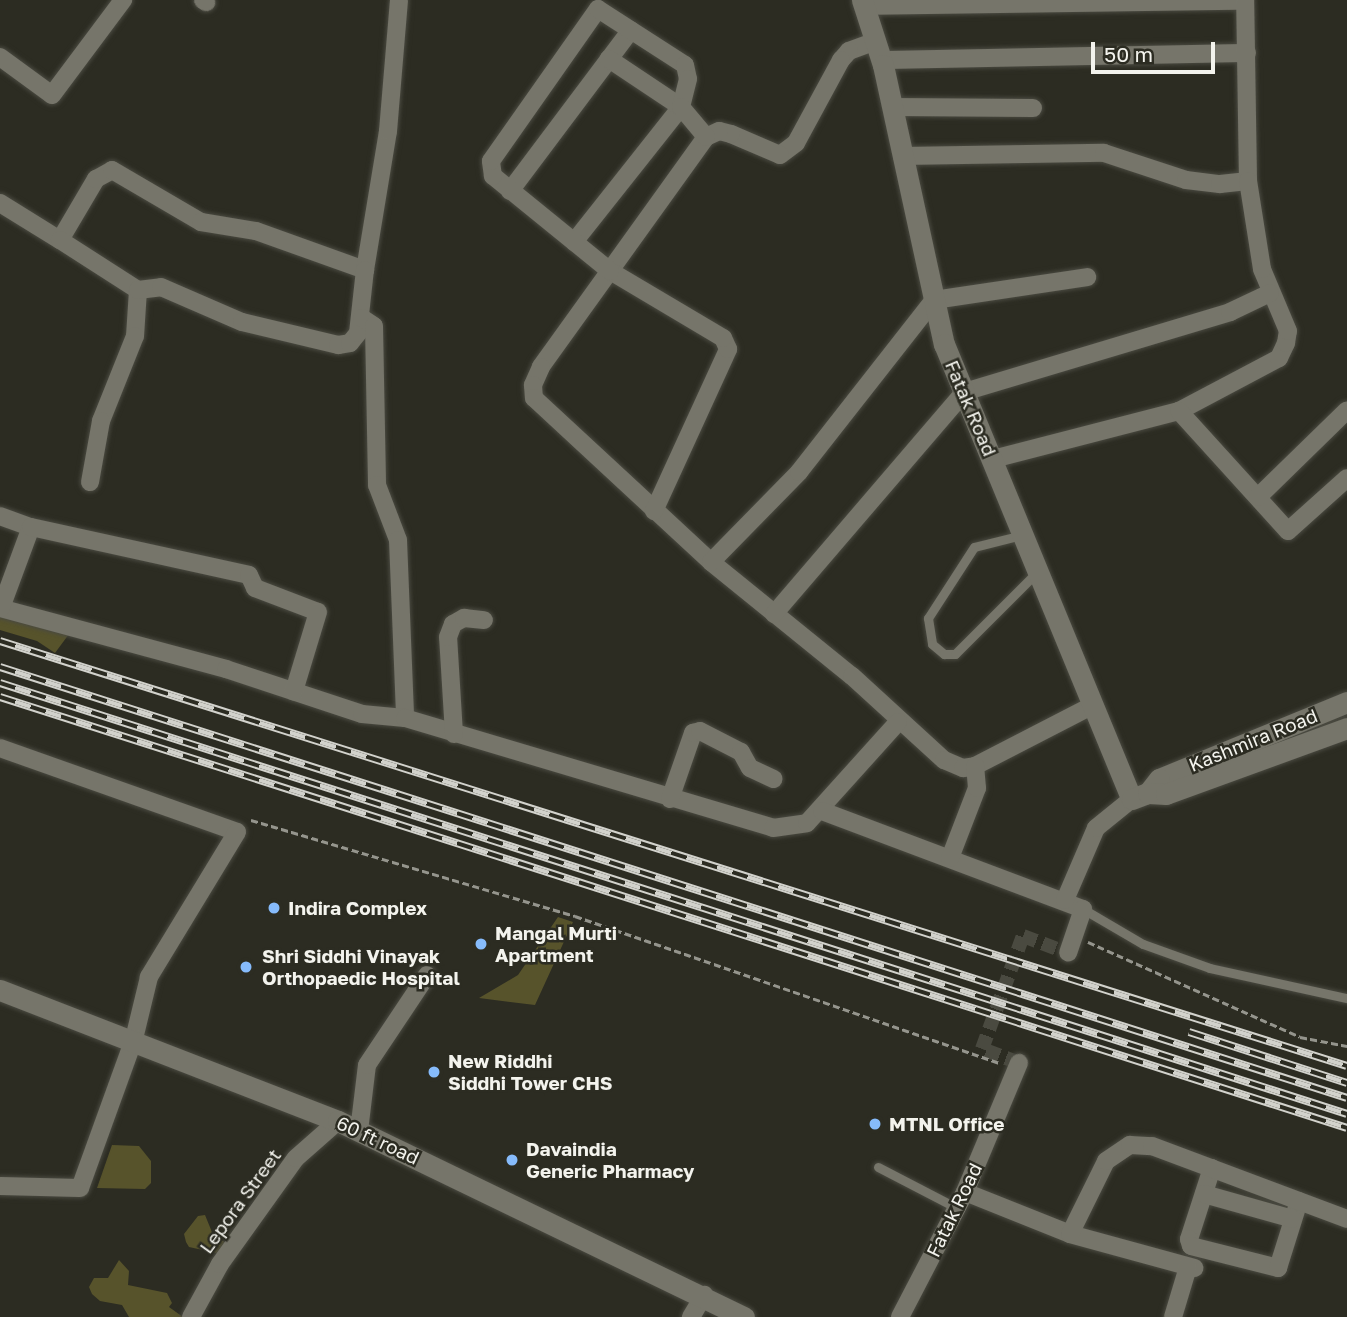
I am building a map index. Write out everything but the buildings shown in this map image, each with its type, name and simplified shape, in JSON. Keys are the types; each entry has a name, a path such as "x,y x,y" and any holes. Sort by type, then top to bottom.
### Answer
{"main road":[{"name":"Fatak Road","path":"863,3 879,50 944,344 1024,535 1091,706 1151,791"},
{"name":"Kashmira Road","path":"1151,791 1347,702"},
{"name":"Kashmira Road","path":"1151,791 1347,728"},
{"name":"60 ft road","path":"0,990 134,1039 359,1131 704,1294 744,1317"}],"street":[{"path":"0,57 52,95 123,0"},
{"path":"0,203 138,290 161,287 242,322 338,345 350,343 362,318 365,270 388,131 399,0"},
{"path":"863,3 1245,0 1248,181 1270,293 1288,331 1283,353 1179,411 992,459"},
{"path":"574,242 681,107 688,79 685,65 598,9 491,161 493,176 510,191 610,271 723,338 728,349 654,510"},
{"path":"510,191 631,30"},
{"path":"1091,706 975,766 963,768 944,760 898,722 852,677 711,562 654,510 534,398 533,385 541,367 706,137 719,131 780,155 796,143 841,60 849,51 1247,53"},
{"path":"609,59 681,107 706,137"},
{"path":"892,107 1033,108"},
{"path":"902,156 1104,153 1185,180 1220,184 1248,181"},
{"path":"60,240 96,179 112,170 201,222 256,231 365,270"},
{"path":"711,562 799,472 934,300 1087,277"},
{"path":"90,482 101,421 135,336 138,290"},
{"path":"774,614 964,392 1230,312 1270,293"},
{"path":"362,318 374,326 377,485 398,540 405,718"},
{"path":"1258,497 1347,410"},
{"path":"1179,411 1288,531 1347,478"},
{"path":"0,516 31,527 250,575 255,588 318,612 294,691"},
{"path":"31,527 0,608 294,691 362,714 405,718 773,828 792,829 822,811 898,722"},
{"path":"454,734 449,637 453,624 464,618 484,620"},
{"path":"670,799 693,733 700,731 741,752 750,768 774,779"},
{"path":"0,748 237,832 149,977 134,1039 80,1188 0,1186"},
{"path":"950,858 977,789 975,766"},
{"path":"1065,900 1096,828 1151,791"},
{"path":"822,811 1083,909 1068,953"},
{"path":"359,1131 367,1065 427,975"},
{"name":"Fatak Road","path":"900,1317 961,1200 1018,1065"},
{"name":"Lepora Street","path":"191,1317 220,1264 296,1158 338,1122"},
{"path":"1070,1234 1106,1161 1130,1145 1152,1146 1347,1219"},
{"path":"1212,1168 1189,1240 1191,1246 1272,1270 1278,1268 1299,1201"},
{"path":"1204,1194 1293,1219"},
{"path":"961,1200 1191,1268 1174,1317"},
{"path":"691,1317 704,1294"}],"lane":[{"path":"1024,535 974,547 930,615 927,627 932,644 944,654 954,654 1038,571"},
{"path":"1083,909 1143,944 1210,968 1347,998"},
{"path":"878,1167 961,1200"}],"path":[{"path":"244,818 575,916 1018,1065"},
{"path":"1074,935 1300,1037 1347,1045"}],"shaded area":[{"path":"0,612 72,630 55,653 37,641 0,630"},
{"path":"558,917 573,922 535,1005 479,998 518,975"},
{"path":"112,1145 139,1146 151,1161 151,1183 145,1189 97,1188"},
{"path":"205,1215 214,1237 225,1242 221,1254 189,1247 186,1242 184,1234 198,1216"},
{"path":"119,1260 129,1271 128,1285 167,1293 172,1303 169,1307 183,1317 129,1317 122,1305 100,1301 92,1294 89,1287 94,1278 108,1278"}],"tunnel":[{"path":"1019,1063 982,1049 1023,936 1068,953"}],"railway":[{"path":"0,641 1347,1066"},
{"path":"0,667 1347,1098"},
{"path":"0,683 1347,1114"},
{"path":"0,697 1347,1128"},
{"path":"1189,1032 1347,1083"}],"place":[{"name":"Indira Complex","path":"274,908"},
{"name":"Mangal Murti Apartment","path":"481,944"},
{"name":"Shri Siddhi Vinayak Orthopaedic Hospital","path":"246,967"},
{"name":"New Riddhi Siddhi Tower CHS","path":"434,1072"},
{"name":"MTNL Office","path":"875,1124"},
{"name":"Davaindia Generic Pharmacy","path":"512,1160"}]}
